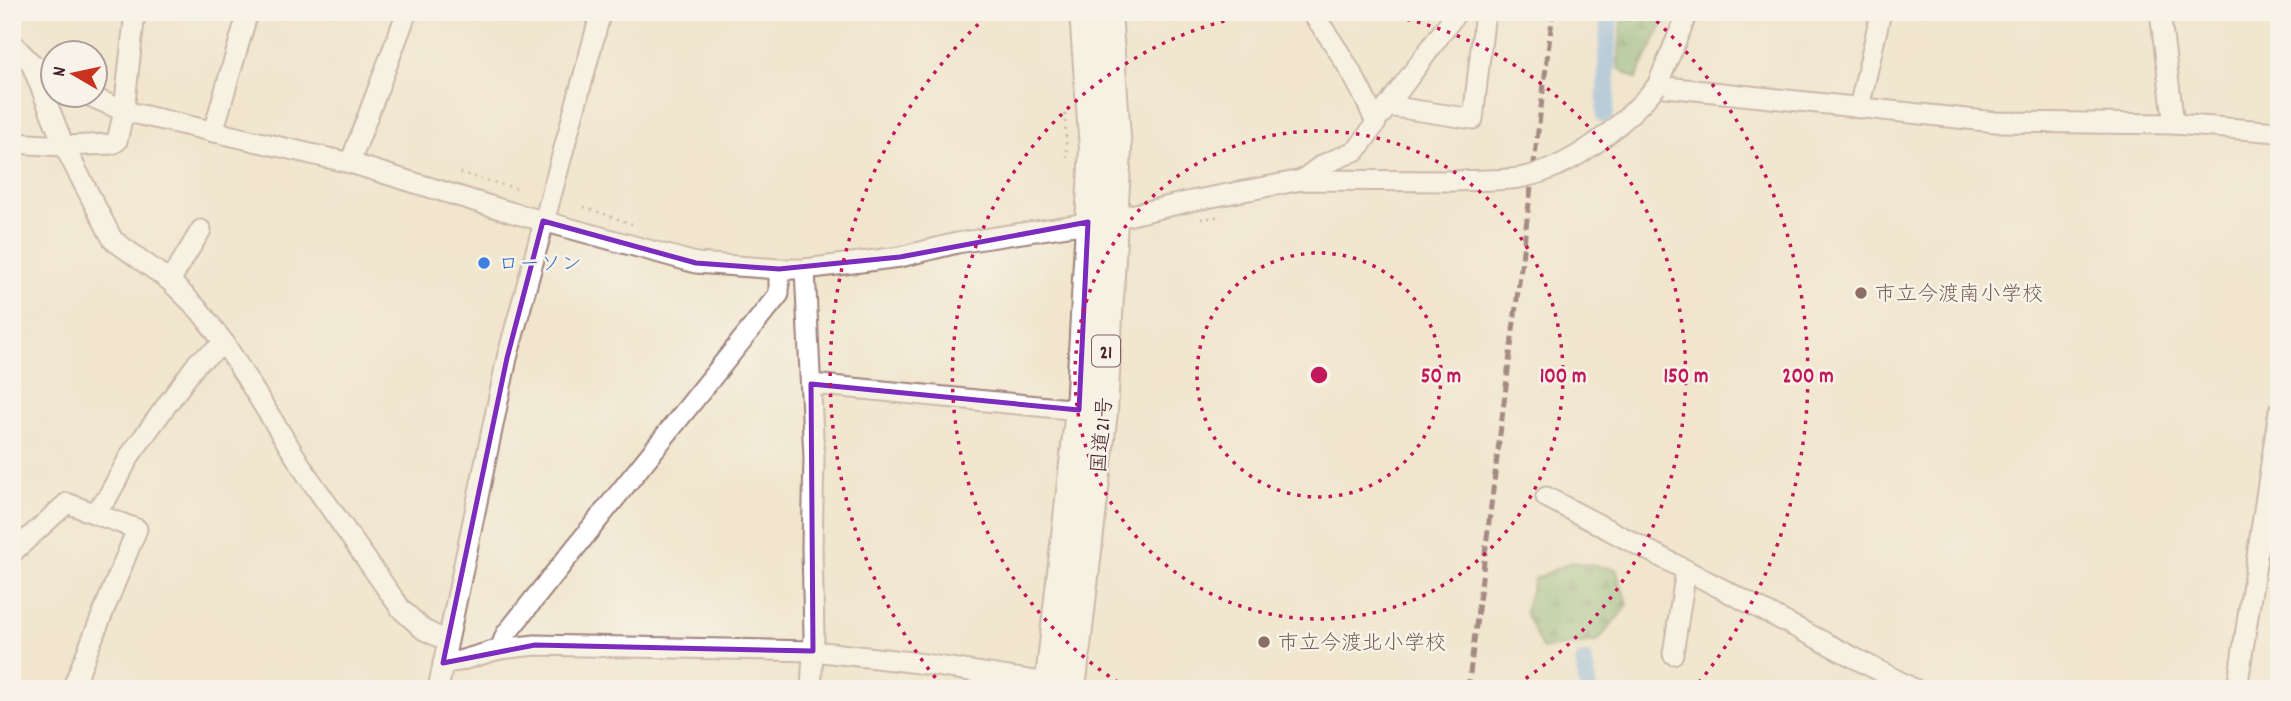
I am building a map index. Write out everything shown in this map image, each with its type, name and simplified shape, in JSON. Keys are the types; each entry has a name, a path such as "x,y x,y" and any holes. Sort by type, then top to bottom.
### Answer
{"highway":[{"name":"国道21号","path":"1056,687 1079,410 1093,149 1083,12"},
{"name":"国道21号","path":"1056,687 1104,412 1118,150 1108,12"}],"street":[{"path":"12,143 64,146 113,144 120,136 135,12"},
{"path":"213,132 248,12"},
{"path":"350,163 407,12"},
{"path":"438,689 507,358 601,12"},
{"path":"1311,12 1360,86 1376,123"},
{"path":"1303,180 1322,165 1357,150 1457,12"},
{"path":"1388,106 1473,119 1485,12"},
{"path":"108,104 124,111 350,163 543,221 696,263 805,269 900,257 957,243 1114,219 1303,180 1448,181 1520,178 1558,166 1616,130 1657,86 1688,12"},
{"path":"1859,108 1881,12"},
{"path":"2160,12 2174,124"},
{"path":"12,43 38,67"},
{"path":"31,63 64,146 113,240 170,281 200,311 225,344 307,475 401,609 424,630 447,641"},
{"path":"1657,86 1995,122 2174,124 2279,132"},
{"path":"170,281 201,230"},
{"path":"500,649 506,634 779,294 779,269"},
{"path":"805,269 814,458 811,689"},
{"path":"93,513 107,498 131,454 198,362 225,344"},
{"path":"811,384 1079,410"},
{"path":"2236,689 2274,483 2279,411"},
{"path":"1546,497 1914,689"},
{"path":"12,553 67,503 137,529 72,689"},
{"path":"1672,654 1686,570"},
{"path":"443,663 459,662 500,649 535,645 813,651 911,662 1056,687"}],"path":[{"path":"1065,114 1067,162"},
{"path":"460,173 518,189"},
{"path":"584,207 635,225"}],"highlighted area":[{"path":"543,221 696,263 779,269 900,257 1088,222 1079,410 811,384 813,651 535,645 443,663 507,358"}],"green space":[{"path":"1622,12 1668,12 1636,79 1618,68"},
{"path":"1572,562 1616,569 1628,605 1597,642 1542,649 1525,612 1534,579"}],"waterway":[{"path":"1605,115 1609,12"},
{"path":"1584,662 1588,689"}],"railway":[{"path":"1468,689 1553,12"}],"place":[{"name":"ローソン","path":"484,263"},
{"name":"市立今渡南小学校","path":"1861,293"},
{"name":"市立今渡北小学校","path":"1264,642"}]}
